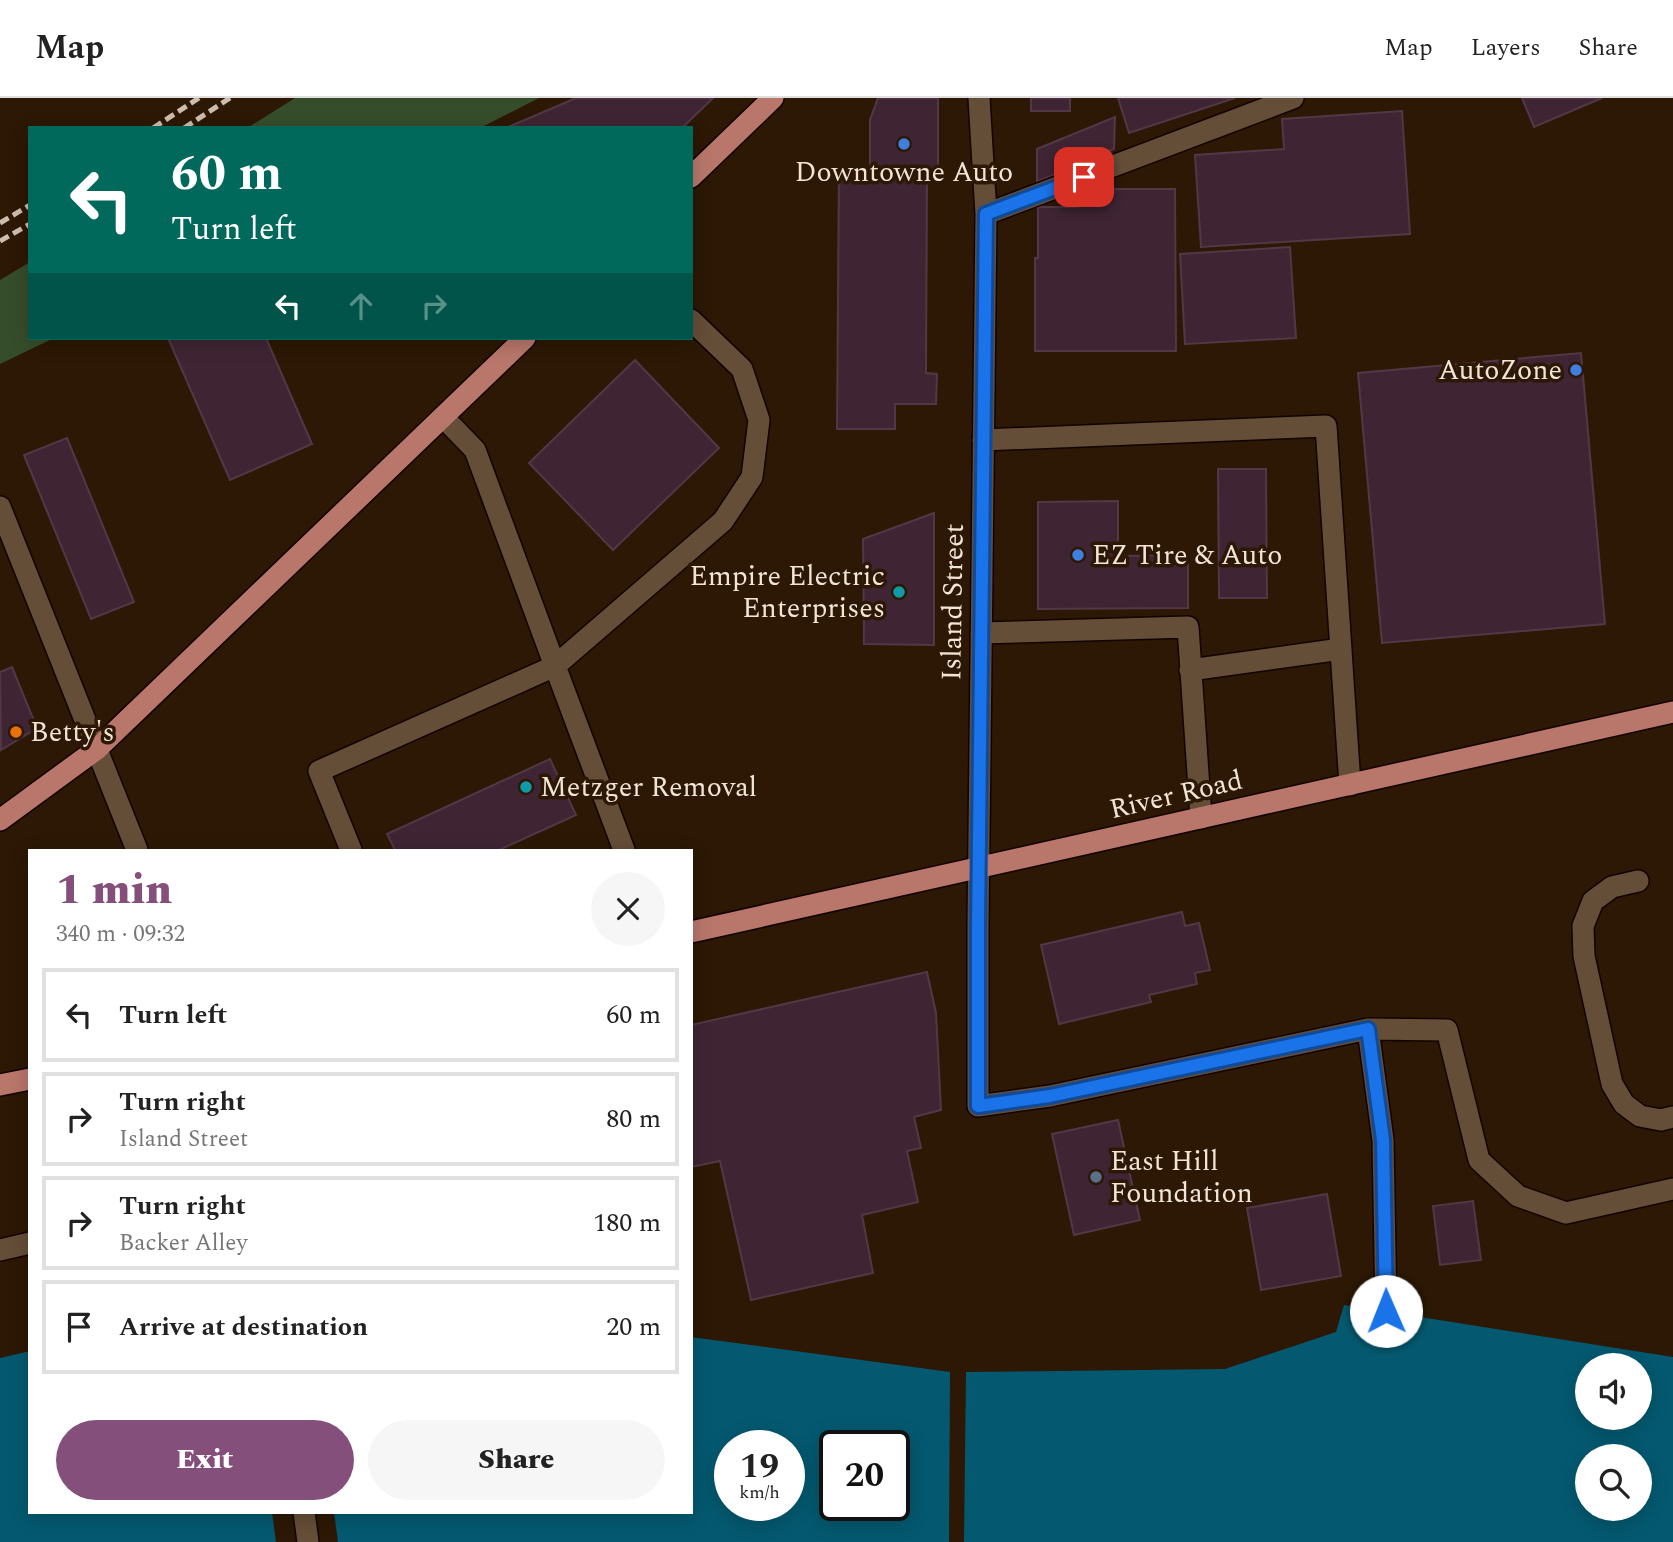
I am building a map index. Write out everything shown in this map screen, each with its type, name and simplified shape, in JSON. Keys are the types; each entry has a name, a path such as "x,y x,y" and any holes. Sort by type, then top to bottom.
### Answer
{"main road":[{"path":"693,175 774,98"},
{"path":"0,820 97,749 523,340"},
{"name":"River Road","path":"693,932 1673,712"},
{"path":"0,1085 28,1079"}],"street":[{"name":"Island Street","path":"978,98 986,214 978,868 978,1106 1050,1096 1368,1029"},
{"path":"986,214 1293,98"},
{"path":"351,849 319,771 555,666 723,521 752,477 760,420 742,369 693,322"},
{"path":"443,417 475,450 624,849"},
{"path":"983,440 1326,426 1350,785"},
{"path":"0,507 137,849"},
{"path":"981,633 1188,627 1201,818"},
{"path":"1190,670 1341,649"},
{"path":"1638,881 1612,887 1593,901 1583,926 1584,956 1612,1084 1624,1104 1640,1116 1661,1120 1673,1117"},
{"path":"1386,1311 1383,1140 1368,1029 1447,1030 1479,1160 1518,1196 1566,1213 1673,1189"},
{"path":"0,1251 28,1244"},
{"path":"304,1514 308,1542"}],"green space":[{"path":"295,98 539,98 484,126 250,126"},
{"path":"28,263 28,340 50,340 0,364 0,280"}],"water":[{"path":"1344,1305 1648,1353 1575,1353 1575,1430 1652,1430 1652,1354 1673,1357 1673,1542 0,1542 0,1358 28,1351 28,1514 693,1514 693,1337 966,1372 1225,1369 1336,1332"}],"pier":[{"path":"950,1372 966,1372 964,1542 949,1542"},
{"path":"272,1514 334,1514 338,1542 276,1542"}],"building":[{"path":"576,98 713,98 684,126 511,126"},
{"name":"Downtowne Auto","path":"878,98 938,98 938,171 870,171 870,120"},
{"path":"1031,98 1070,98 1070,111 1031,111"},
{"path":"1118,98 1235,98 1129,133"},
{"path":"1522,98 1602,98 1534,127"},
{"path":"1402,111 1410,234 1201,247 1195,155 1284,149 1282,119"},
{"path":"1115,117 1114,149 1037,182 1037,149"},
{"path":"839,168 927,171 926,373 937,374 936,404 895,404 895,429 837,429"},
{"path":"1078,189 1175,189 1176,351 1035,351 1038,207 1078,207"},
{"path":"1290,247 1296,338 1185,344 1180,254"},
{"path":"169,340 267,340 312,444 230,480"},
{"path":"1581,353 1605,624 1382,643 1358,373"},
{"path":"635,360 719,448 613,550 529,463"},
{"path":"67,438 134,602 91,619 24,455"},
{"path":"1218,469 1266,469 1267,598 1219,598"},
{"name":"EZ Tire & Auto","path":"1118,501 1118,556 1188,555 1188,608 1038,609 1038,502"},
{"name":"Empire Electric Enterprises","path":"934,513 934,645 864,644 863,539"},
{"path":"12,667 37,728 1,750 0,672"},
{"name":"Metzger Removal","path":"550,759 576,815 501,849 394,849 387,834"},
{"path":"1182,912 1185,926 1199,923 1210,970 1195,973 1197,984 1149,995 1151,1002 1059,1024 1041,945"},
{"path":"927,972 936,1013 941,1110 914,1117 921,1148 907,1151 918,1202 862,1215 873,1273 751,1300 720,1161 693,1167 693,1025"},
{"name":"East Hill Foundation","path":"1118,1120 1140,1220 1074,1235 1052,1134"},
{"path":"1327,1194 1341,1276 1261,1290 1247,1208"},
{"path":"1473,1201 1481,1260 1440,1265 1433,1206"}],"railway":[{"path":"156,126 199,98"},
{"path":"187,126 230,98"},
{"path":"0,223 28,206"},
{"path":"0,241 28,225"}],"place":[{"name":"Downtowne Auto","path":"904,144"},
{"name":"AutoZone","path":"1576,370"},
{"name":"EZ Tire & Auto","path":"1078,555"},
{"name":"Empire Electric Enterprises","path":"899,592"},
{"name":"Betty's","path":"16,732"},
{"name":"Metzger Removal","path":"526,787"},
{"name":"East Hill Foundation","path":"1096,1177"}],"route":[{"path":"1084,177 986,214 978,1106 1050,1096 1368,1029 1383,1140 1386,1311"}]}
